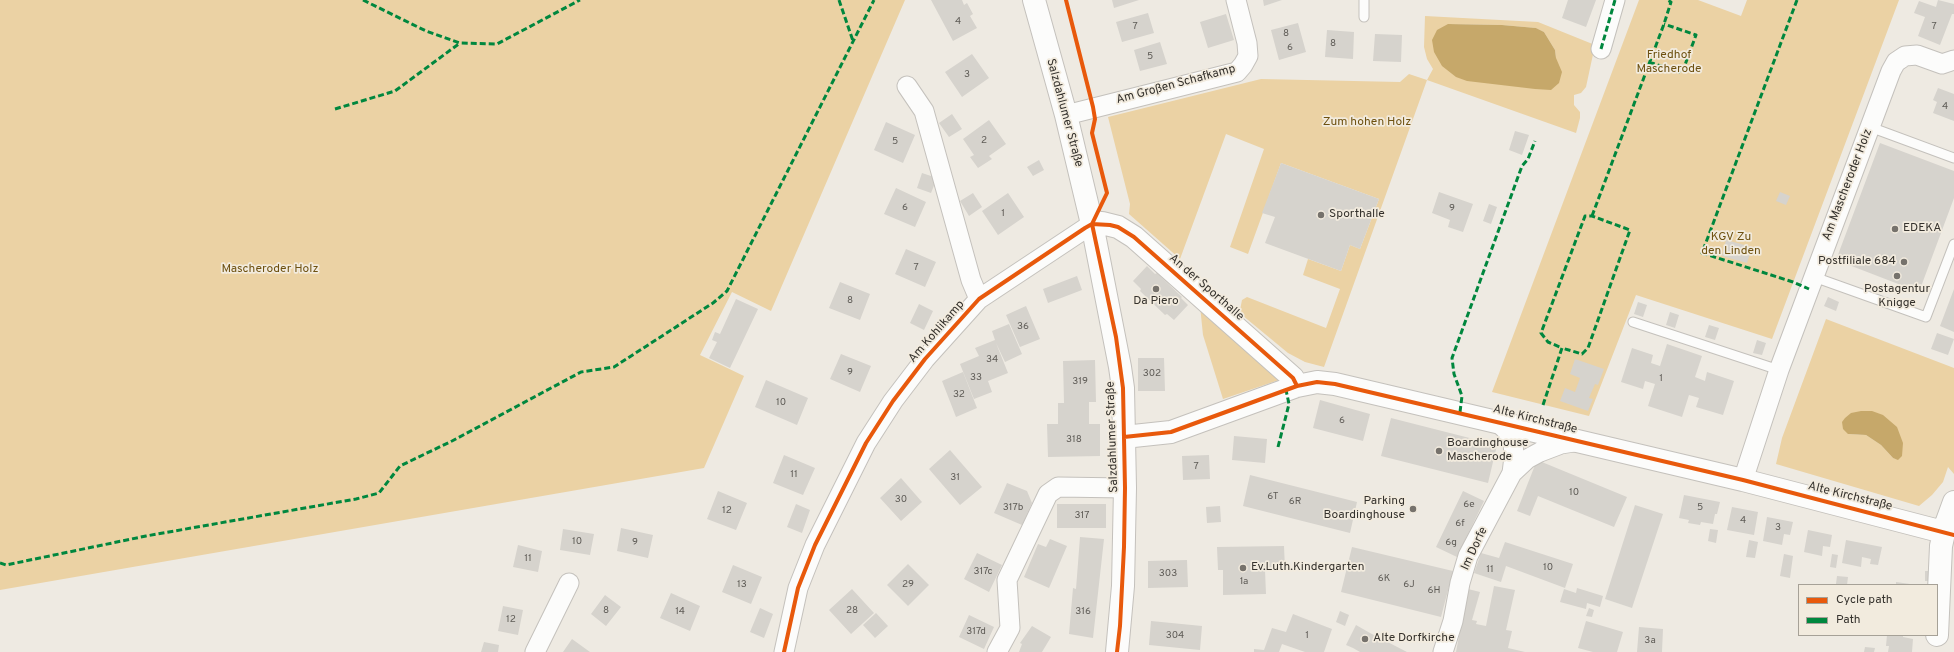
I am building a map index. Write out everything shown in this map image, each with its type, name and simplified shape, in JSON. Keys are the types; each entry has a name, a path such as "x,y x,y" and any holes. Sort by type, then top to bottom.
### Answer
{"main road":[{"name":"Salzdahlumer Straße","path":"1034,0 1066,115 1092,224 1120,367 1125,488 1122,592 1117,652"},
{"name":"An der Sporthalle","path":"1092,224 1102,223 1118,227 1134,237 1293,378 1297,386"},
{"name":"Alte Kirchstraße","path":"1124,436 1171,432 1297,386 1317,382 1336,384 1496,420 1743,480 1949,533"},
{"path":"1938,626 1954,502"},
{"path":"1936,652 1937,636"}],"street":[{"name":"Am Großen Schafkamp","path":"1066,115 1237,72 1243,66 1248,56 1247,43 1236,0"},
{"path":"1601,49 1615,0"},
{"name":"Am Mascheroder Holz","path":"1743,480 1779,370 1891,71 1896,62 1905,56 1917,55 1942,64 1954,60"},
{"name":"Am Kohlikamp","path":"907,86 924,111 971,280 979,299"},
{"name":"Am Kohlikamp","path":"784,652 798,588 815,545 866,443 893,401 926,359 979,299 1092,224"},
{"name":"Im Dorfe","path":"1496,420 1507,431 1513,442 1514,457 1512,473"},
{"name":"Im Dorfe","path":"1443,652 1453,621 1460,583 1468,556 1512,473 1527,459 1540,452 1561,444 1581,441"},
{"name":"Salzdahlumer Straße","path":"997,652 1010,628 1007,580 1048,494 1058,487 1125,488"},
{"path":"535,652 569,583"}],"lane":[{"path":"1364,0 1364,17"},
{"path":"1870,127 1954,158"},
{"path":"1814,277 1926,317 1954,244"},
{"path":"1633,322 1779,370"}],"green space":[{"name":"Mascheroder Holz","path":"0,0 905,0 771,311 732,292 700,355 744,376 704,468 0,590"},
{"path":"1639,0 1698,0 1741,16 1747,0 1899,0 1772,339 1636,295 1589,416 1492,392"},
{"path":"1425,16 1538,22 1595,45 1586,87 1581,93 1574,95 1574,105 1580,112 1576,133 1427,80 1433,69 1427,59 1424,47","holes":["1448,24 1502,25 1536,28 1544,32 1555,50 1556,58"]},
{"name":"Zum hohen Holz","path":"1409,74 1427,80 1324,367 1305,362 1288,353 1242,315 1240,310 1242,300 1247,297 1326,328 1340,289 1303,275 1308,259 1341,271 1350,245 1360,249 1379,199 1281,163 1248,254 1230,247 1264,149 1226,134 1180,259 1129,214 1130,204 1108,117 1261,79 1400,82"},
{"path":"1200,306 1279,380 1223,399 1203,335"},
{"path":"1826,319 1954,368 1954,474 1948,467 1943,482 1932,495 1919,506 1776,464 1782,438","holes":["1851,413 1898,459 1893,458 1881,445 1866,435 1848,434"]}],"shaded area":[{"path":"1448,24 1502,25 1536,28 1544,32 1555,50 1556,58 1562,72 1559,83 1551,90 1467,81 1456,77 1442,66 1434,52 1432,40 1437,30"},
{"path":"1872,411 1883,415 1897,427 1903,443 1902,456 1898,460 1893,458 1881,445 1866,435 1848,434 1843,429 1842,422 1845,418 1851,413"}],"building":[{"path":"931,0 962,0 964,5 967,3 973,14 970,16 977,28 953,41"},
{"path":"1112,0 1139,0 1114,8"},
{"path":"1263,0 1282,0 1264,6"},
{"path":"1568,0 1596,0 1586,27 1562,18"},
{"path":"1938,0 1954,4 1954,14 1952,14 1940,45 1918,36 1925,17 1914,13 1919,1 1936,7"},
{"path":"1148,13 1154,33 1122,42 1116,22"},
{"path":"1226,14 1234,40 1208,48 1200,22"},
{"path":"1298,23 1306,52 1279,60 1271,30"},
{"path":"1327,30 1354,32 1353,59 1325,57"},
{"path":"1375,34 1402,35 1401,62 1373,61"},
{"path":"1160,42 1167,64 1140,71 1134,50"},
{"path":"972,54 989,78 962,97 945,72"},
{"path":"1938,88 1954,94 1954,121 1933,113 1937,102 1933,100"},
{"path":"952,114 962,129 949,137 939,123"},
{"path":"989,120 1006,144 989,156 992,159 978,168 970,157 974,155 963,139"},
{"path":"886,122 915,135 903,163 874,150"},
{"path":"1515,131 1529,135 1522,155 1509,150"},
{"name":"EDEKA","path":"1880,143 1954,171 1954,198 1919,292 1836,260"},
{"path":"1039,160 1044,170 1033,176 1027,167"},
{"name":"Sporthalle","path":"1281,163 1379,199 1360,249 1350,245 1341,271 1265,243 1275,217 1262,213"},
{"path":"922,173 937,178 931,193 917,188"},
{"path":"896,188 926,202 915,227 884,214"},
{"path":"1439,192 1473,204 1463,232 1448,227 1450,220 1432,213"},
{"path":"1780,192 1790,196 1786,205 1776,201"},
{"path":"973,193 982,207 969,216 960,201"},
{"path":"1008,193 1024,217 998,235 982,211"},
{"path":"1489,204 1497,207 1491,224 1483,221"},
{"path":"1726,240 1752,247 1747,263 1722,256"},
{"path":"906,249 936,262 925,287 895,274"},
{"path":"1147,266 1155,274 1157,273 1182,297 1181,298 1188,305 1174,320 1167,314 1165,315 1140,291 1141,289 1133,281"},
{"path":"1077,276 1082,290 1048,303 1043,289"},
{"path":"840,282 870,294 860,320 829,308"},
{"path":"1954,289 1954,332 1940,326"},
{"path":"1828,297 1839,302 1836,311 1824,306"},
{"path":"736,299 758,309 730,368 709,358 717,342 712,340 715,332 720,334"},
{"path":"1638,302 1647,305 1643,317 1634,314"},
{"path":"919,304 933,311 924,330 910,323"},
{"path":"1026,306 1040,339 1020,347 1006,315"},
{"path":"1670,312 1679,315 1675,328 1666,325"},
{"path":"1009,324 1022,354 1005,362 996,343 1008,373 988,381 992,392 974,399 960,364 979,356 975,348 995,340 992,331"},
{"path":"1709,325 1719,328 1715,340 1705,337"},
{"path":"1937,333 1954,339 1948,355 1931,349"},
{"path":"1757,340 1766,343 1762,355 1753,353"},
{"path":"1667,344 1702,356 1695,377 1705,381 1707,372 1734,381 1723,415 1696,407 1699,398 1689,395 1682,417 1648,406 1655,384 1645,381 1643,389 1621,382 1632,348 1653,355 1651,363 1660,366"},
{"path":"841,354 871,366 860,392 830,379"},
{"path":"1138,358 1164,358 1165,391 1138,391"},
{"path":"1575,359 1604,369 1598,385 1595,384 1589,398 1593,399 1588,411 1560,401 1565,388 1575,392 1580,378 1570,374"},
{"path":"1095,360 1096,402 1089,402 1089,424 1100,424 1100,456 1048,457 1047,424 1058,424 1058,403 1064,403 1063,361"},
{"path":"963,372 977,408 956,417 942,381"},
{"path":"766,380 808,398 797,425 755,407"},
{"path":"1320,400 1370,414 1363,441 1313,428"},
{"name":"Boardinghouse Mascherode","path":"1391,418 1497,445 1488,483 1381,456"},
{"path":"1234,436 1267,439 1265,463 1232,460"},
{"path":"950,450 982,487 960,505 929,469"},
{"path":"784,455 815,468 803,495 773,483"},
{"path":"1209,455 1210,479 1183,480 1182,456"},
{"path":"1537,460 1627,497 1614,527 1538,496 1530,516 1517,511"},
{"path":"1250,475 1357,502 1350,533 1243,506"},
{"path":"901,478 922,502 901,521 880,498"},
{"path":"1007,483 1027,491 1032,503 1022,525 994,513"},
{"path":"718,491 747,503 736,530 707,519"},
{"path":"1463,491 1484,501 1457,557 1436,547"},
{"path":"1684,495 1720,502 1713,524 1701,522 1700,525 1688,523 1689,520 1679,518"},
{"path":"796,504 810,510 802,533 787,527"},
{"path":"1057,504 1106,504 1106,528 1057,528"},
{"path":"1635,505 1663,514 1632,608 1605,599"},
{"path":"1220,506 1221,522 1207,523 1206,507"},
{"path":"1732,507 1758,512 1754,535 1727,530"},
{"path":"1767,517 1793,522 1790,535 1784,534 1782,545 1763,541"},
{"path":"621,528 653,535 648,558 617,551"},
{"path":"563,529 594,534 590,555 560,550"},
{"path":"1710,529 1718,530 1716,543 1708,541"},
{"path":"1808,530 1832,535 1830,547 1823,546 1822,556 1804,552"},
{"path":"1080,537 1104,539 1093,638 1069,634 1073,588 1076,589"},
{"path":"1050,539 1067,546 1049,588 1024,577 1038,544 1046,547"},
{"path":"1749,540 1758,542 1755,558 1746,557"},
{"path":"1846,540 1882,547 1878,565 1870,564 1871,559 1862,557 1861,567 1842,563"},
{"path":"1505,542 1573,564 1565,588 1506,566 1501,582 1474,573 1481,553 1499,558"},
{"path":"518,545 542,551 538,572 513,567"},
{"path":"1284,546 1285,569 1265,570 1266,594 1223,595 1223,570 1218,570 1217,547"},
{"path":"1352,547 1453,571 1441,617 1341,592"},
{"path":"977,553 1002,565 989,592 964,579"},
{"path":"1784,554 1793,556 1790,578 1780,576"},
{"path":"1832,554 1838,555 1836,568 1830,567"},
{"path":"1187,560 1188,587 1148,588 1148,561"},
{"path":"908,564 929,585 908,606 887,585"},
{"path":"733,565 762,577 751,604 722,592"},
{"path":"1925,571 1929,571 1928,581 1925,581"},
{"path":"1837,576 1848,577 1847,584 1836,584"},
{"path":"1896,582 1910,584 1896,584"},
{"path":"1494,586 1515,590 1506,630 1512,631 1508,648 1525,652 1456,652 1468,589 1480,592 1472,620 1477,621 1476,624 1486,626"},
{"path":"1577,588 1603,596 1600,607 1587,603 1586,609 1560,602 1564,589 1576,593"},
{"path":"852,589 874,613 851,634 829,610"},
{"path":"671,593 700,606 690,631 660,618"},
{"path":"605,595 621,607 606,626 591,614"},
{"path":"503,606 523,610 518,635 498,631"},
{"path":"760,608 773,614 764,638 750,632"},
{"path":"1589,608 1594,610 1592,617 1586,616"},
{"path":"1340,611 1349,615 1345,626 1336,622"},
{"path":"876,613 888,626 875,638 863,625"},
{"path":"1293,614 1332,629 1324,652 1305,652 1282,644 1279,652 1254,652 1254,649 1264,650 1272,628 1286,632"},
{"path":"969,615 994,627 984,649 959,637"},
{"path":"1151,621 1202,626 1200,650 1149,645"},
{"path":"1586,621 1623,632 1617,652 1593,652 1578,648"},
{"name":"Alte Dorfkirche","path":"1356,625 1407,652 1360,652 1346,645"},
{"path":"1032,626 1051,637 1042,652 1019,652 1022,644 1020,643"},
{"path":"1639,627 1663,629 1662,652 1637,652"},
{"path":"1887,636 1903,636 1913,639 1912,652 1888,652 1889,646 1886,646"},
{"path":"572,639 590,652 563,652"},
{"path":"484,642 499,645 498,652 481,652"},
{"path":"1865,647 1875,648 1874,652 1864,652"}],"marked path":[{"path":"363,0 426,31 460,43 497,44 580,0"},
{"path":"839,0 853,41"},
{"path":"0,563 6,565 146,536 356,499 379,493 400,466 452,441 581,372 614,367 713,303 727,291 874,0"},
{"path":"1601,49 1615,0"},
{"path":"1592,216 1664,24 1671,2 1667,0"},
{"path":"1797,0 1702,253 1793,282 1809,289"},
{"path":"1649,62 1682,73 1696,35 1664,24"},
{"path":"335,109 395,91 460,43"},
{"path":"1460,412 1462,396 1454,374 1452,358 1522,166 1528,159 1535,141"},
{"path":"1543,405 1562,348 1548,342 1541,333 1585,216 1592,216 1630,230 1588,348 1582,354 1562,348"},
{"path":"1278,447 1289,404 1286,390"}],"cycle path":[{"path":"1066,0 1093,107 1095,119 1092,133 1107,193 1092,224"},
{"path":"1092,224 1116,337 1123,388 1125,488 1124,547 1120,626 1117,652"},
{"path":"784,652 798,588 815,545 866,443 893,401 925,359 979,299 1092,224 1118,227 1134,237 1293,378 1297,386"},
{"path":"1124,437 1171,432 1297,386 1317,382 1335,384 1743,480 1954,535"}],"place":[{"name":"Sporthalle","path":"1321,215"},
{"name":"EDEKA","path":"1895,229"},
{"name":"Postfiliale 684","path":"1904,262"},
{"name":"Postagentur Knigge","path":"1897,276"},
{"name":"Da Piero","path":"1156,289"},
{"name":"Boardinghouse Mascherode","path":"1439,451"},
{"name":"Parking Boardinghouse","path":"1413,509"},
{"name":"Ev.Luth.Kindergarten","path":"1243,568"},
{"name":"Alte Dorfkirche","path":"1365,639"}],"park label":[{"name":"Friedhof Mascherode","path":"1669,63"},
{"name":"KGV Zu den Linden","path":"1731,245"}]}
